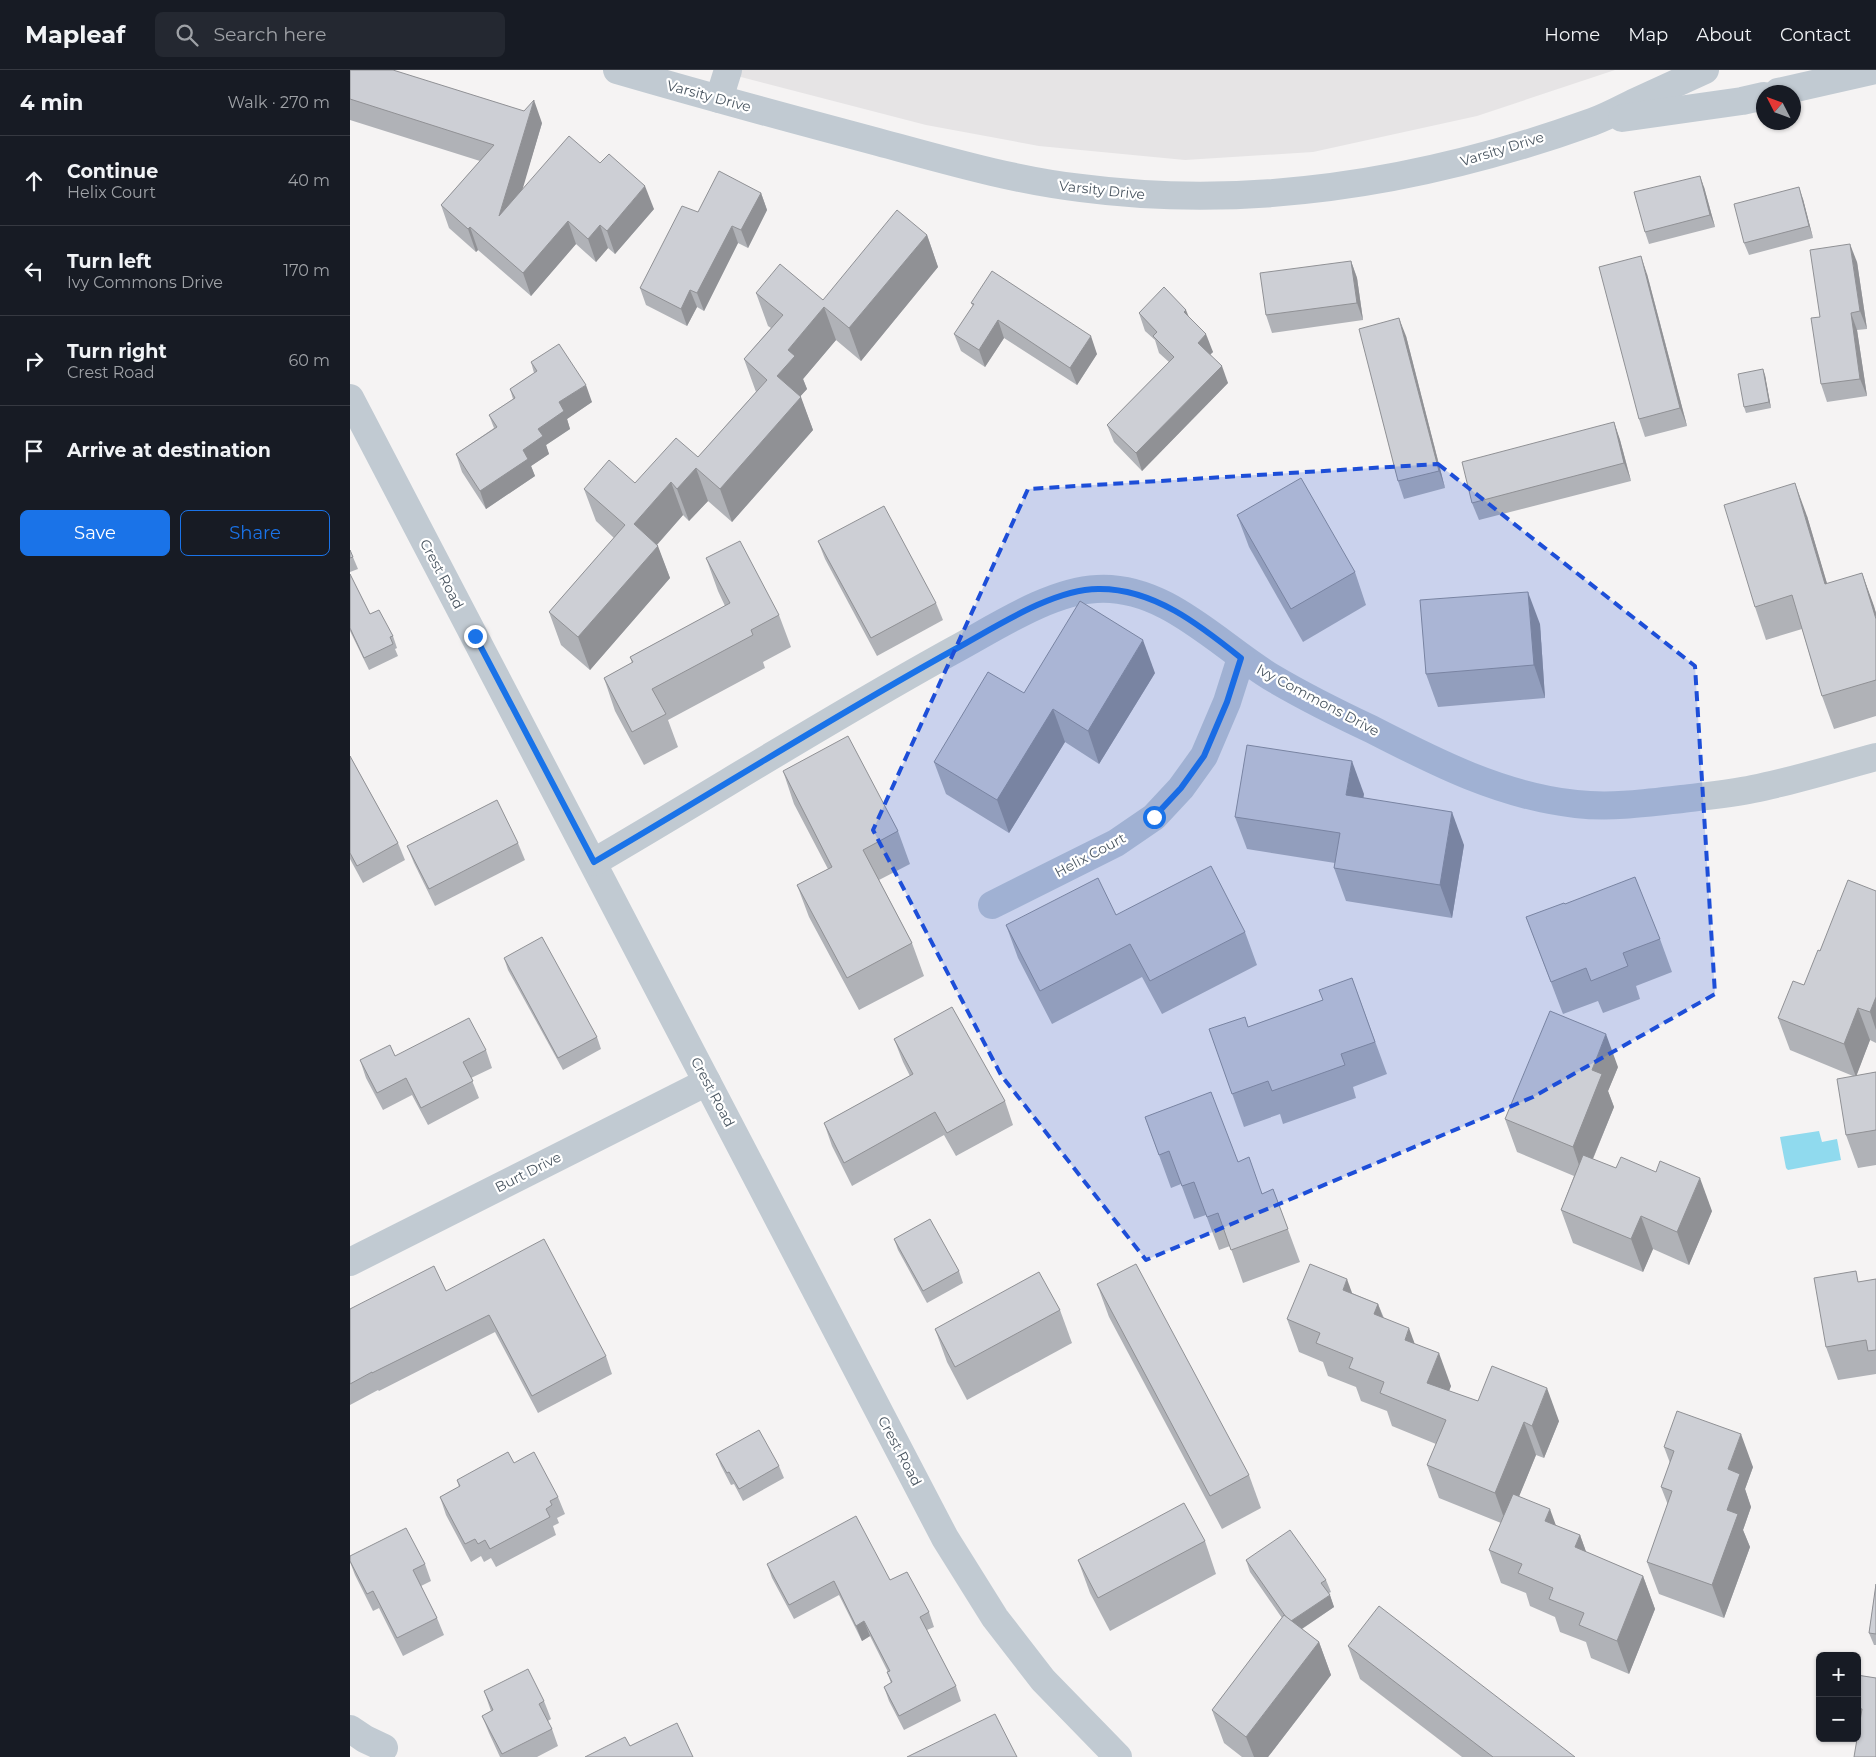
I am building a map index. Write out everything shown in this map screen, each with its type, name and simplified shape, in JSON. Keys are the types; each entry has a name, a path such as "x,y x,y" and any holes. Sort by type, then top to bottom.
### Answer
{"street":[{"name":"Varsity Drive","path":"616,70 1015,177 1082,189 1151,195 1268,194 1392,179 1446,166 1594,122 1756,98"},
{"path":"719,99 728,70"},
{"name":"Varsity Drive","path":"1594,122 1705,70"},
{"path":"1801,87 1876,70"},
{"name":"Crest Road","path":"350,398 946,1538 994,1618 1043,1680 1118,1757"},
{"name":"Ivy Commons Drive","path":"594,862 918,670 1005,622 1071,592 1096,589 1115,589 1136,593 1176,612 1216,638 1241,658 1325,706 1450,769 1544,800 1580,805 1635,805 1750,790 1876,757"},
{"name":"Helix Court","path":"992,904 1116,843 1154,817 1181,788 1204,756 1227,702 1241,658"},
{"name":"Burt Drive","path":"350,1262 707,1082"},
{"path":"350,1728 365,1739 384,1748"}],"highlighted area":[{"path":"1438,464 1695,666 1715,994 1533,1097 1146,1260 1001,1075 873,830 1028,489"}],"shaded area":[{"path":"714,70 1615,70 1477,116 1313,152 1185,160 1039,146 926,125"}],"water":[{"path":"1819,1131 1822,1142 1837,1139 1841,1160 1788,1170 1780,1137"}],"building":[{"path":"350,70 393,70 524,111 534,100 499,216 569,136 600,163 609,154 645,186 607,231 600,225 588,239 568,221 523,273 470,227 468,229 441,205 494,145 350,99"},
{"path":"719,171 761,193 741,230 732,226 697,293 690,290 681,309 640,288 682,206 698,212"},
{"path":"1700,176 1710,215 1645,232 1634,192"},
{"path":"1799,187 1809,226 1744,243 1734,204"},
{"path":"897,210 927,235 849,328 824,307 788,350 795,356 777,376 801,397 720,489 696,468 677,489 671,482 634,524 658,546 578,637 549,612 625,525 584,489 609,460 635,483 676,438 698,457 767,380 744,359 783,315 756,293 780,264 823,300"},
{"path":"1850,244 1860,311 1851,313 1860,379 1821,384 1811,318 1820,317 1810,250"},
{"path":"1641,256 1680,408 1639,419 1599,267"},
{"path":"1351,261 1357,303 1266,315 1260,273"},
{"path":"992,271 1091,336 1070,368 998,320 979,350 954,334 974,304 971,303"},
{"path":"1164,287 1186,310 1184,312 1206,334 1198,343 1222,366 1136,453 1107,425 1174,357 1153,336 1157,332 1139,313"},
{"path":"1399,318 1439,471 1398,481 1359,329"},
{"path":"559,344 586,385 559,402 564,411 538,429 543,436 523,450 528,459 480,491 456,454 497,427 489,415 515,398 510,389 537,371 531,362"},
{"path":"1763,369 1769,402 1744,407 1738,374"},
{"path":"1614,422 1624,463 1472,503 1462,462"},
{"path":"1301,478 1355,572 1291,609 1237,515"},
{"path":"1795,483 1825,584 1862,573 1876,619 1876,680 1822,696 1792,595 1755,607 1724,505"},
{"path":"884,506 936,603 871,638 818,541"},
{"path":"740,541 779,615 751,630 753,635 652,689 666,714 632,732 604,678 633,662 630,657 730,603 706,558"},
{"path":"350,574 370,614 379,610 393,636 390,637 393,644 364,658 350,628"},
{"path":"1528,592 1534,665 1426,674 1420,600"},
{"path":"1080,601 1143,640 1088,731 1053,709 997,800 934,762 988,672 1024,693"},
{"path":"848,736 898,831 863,850 912,943 847,978 797,885 832,867 783,771"},
{"path":"1247,745 1352,761 1346,795 1452,812 1440,885 1334,868 1340,833 1235,817"},
{"path":"350,756 398,843 357,866 350,853"},
{"path":"497,800 518,843 429,889 407,846"},
{"path":"1211,866 1245,932 1150,981 1130,944 1040,991 1006,925 1098,878 1116,915"},
{"path":"1635,877 1660,939 1623,953 1628,966 1591,981 1586,968 1551,982 1526,917"},
{"path":"1848,880 1876,891 1876,997 1870,1012 1858,1008 1844,1044 1778,1018 1793,981 1804,985 1818,950 1820,951"},
{"path":"542,937 597,1037 558,1058 504,958"},
{"path":"1352,978 1375,1042 1341,1054 1345,1065 1272,1091 1268,1081 1232,1094 1209,1029 1245,1017 1248,1027 1323,1000 1319,990"},
{"path":"952,1007 1005,1101 947,1133 935,1112 844,1163 824,1123 913,1074 894,1039"},
{"path":"1550,1011 1606,1034 1592,1070 1602,1074 1573,1147 1505,1119"},
{"path":"469,1018 486,1050 463,1062 473,1081 421,1108 406,1078 377,1093 360,1060 390,1045 395,1056"},
{"path":"1876,1072 1876,1130 1846,1135 1837,1079"},
{"path":"1211,1092 1238,1162 1249,1157 1262,1194 1273,1189 1288,1229 1231,1250 1218,1213 1207,1217 1194,1182 1182,1186 1169,1151 1159,1155 1145,1117"},
{"path":"1583,1155 1616,1168 1621,1157 1656,1172 1660,1161 1700,1178 1677,1232 1641,1216 1631,1239 1561,1210"},
{"path":"930,1219 959,1271 923,1291 894,1239"},
{"path":"544,1239 606,1356 532,1396 489,1315 350,1384 350,1309 434,1266 446,1291"},
{"path":"1136,1264 1249,1475 1210,1496 1097,1284"},
{"path":"1310,1264 1347,1279 1343,1290 1378,1304 1374,1314 1409,1328 1405,1340 1439,1353 1427,1383 1478,1401 1492,1366 1547,1388 1532,1426 1524,1422 1495,1493 1427,1465 1446,1420 1380,1393 1384,1382 1349,1368 1353,1358 1316,1343 1320,1333 1287,1319"},
{"path":"1856,1271 1858,1282 1876,1279 1876,1350 1868,1351 1866,1340 1826,1347 1814,1278"},
{"path":"1039,1272 1060,1310 955,1367 935,1329"},
{"path":"1677,1411 1741,1434 1728,1469 1740,1474 1727,1510 1738,1514 1712,1585 1647,1562 1672,1491 1661,1487 1674,1451 1664,1447"},
{"path":"759,1430 779,1466 739,1489 716,1454"},
{"path":"508,1452 514,1463 534,1452 558,1497 550,1501 552,1505 546,1509 550,1517 490,1549 485,1540 478,1544 475,1539 465,1544 440,1497 460,1486 457,1480"},
{"path":"1513,1494 1550,1509 1545,1521 1580,1535 1575,1547 1643,1576 1617,1641 1579,1625 1584,1613 1549,1599 1553,1588 1518,1573 1522,1564 1489,1550"},
{"path":"1184,1503 1205,1541 1098,1598 1078,1560"},
{"path":"856,1516 890,1580 907,1572 929,1612 920,1617 956,1686 899,1716 884,1687 892,1682 887,1672 890,1671 864,1621 856,1626 834,1581 789,1605 767,1564"},
{"path":"406,1528 425,1564 413,1570 437,1618 397,1638 373,1591 367,1594 350,1561 350,1556"},
{"path":"1290,1530 1326,1580 1321,1583 1330,1595 1291,1621 1286,1617 1246,1560"},
{"path":"1876,1584 1876,1634 1869,1633"},
{"path":"1379,1606 1575,1757 1493,1757 1348,1646"},
{"path":"1284,1615 1319,1642 1246,1737 1212,1710"},
{"path":"528,1669 544,1701 539,1704 552,1729 502,1754 482,1716 493,1710 484,1691"},
{"path":"1861,1676 1876,1678 1876,1757 1854,1757 1856,1742 1861,1742"},
{"path":"995,1714 1017,1757 907,1757"},
{"path":"677,1723 693,1757 585,1757 625,1737 630,1746"}],"route":[{"path":"475,636 594,862 918,670 1005,622 1071,592 1115,589 1136,593 1176,612 1216,638 1241,658 1227,702 1204,756 1181,788 1154,817"}]}
